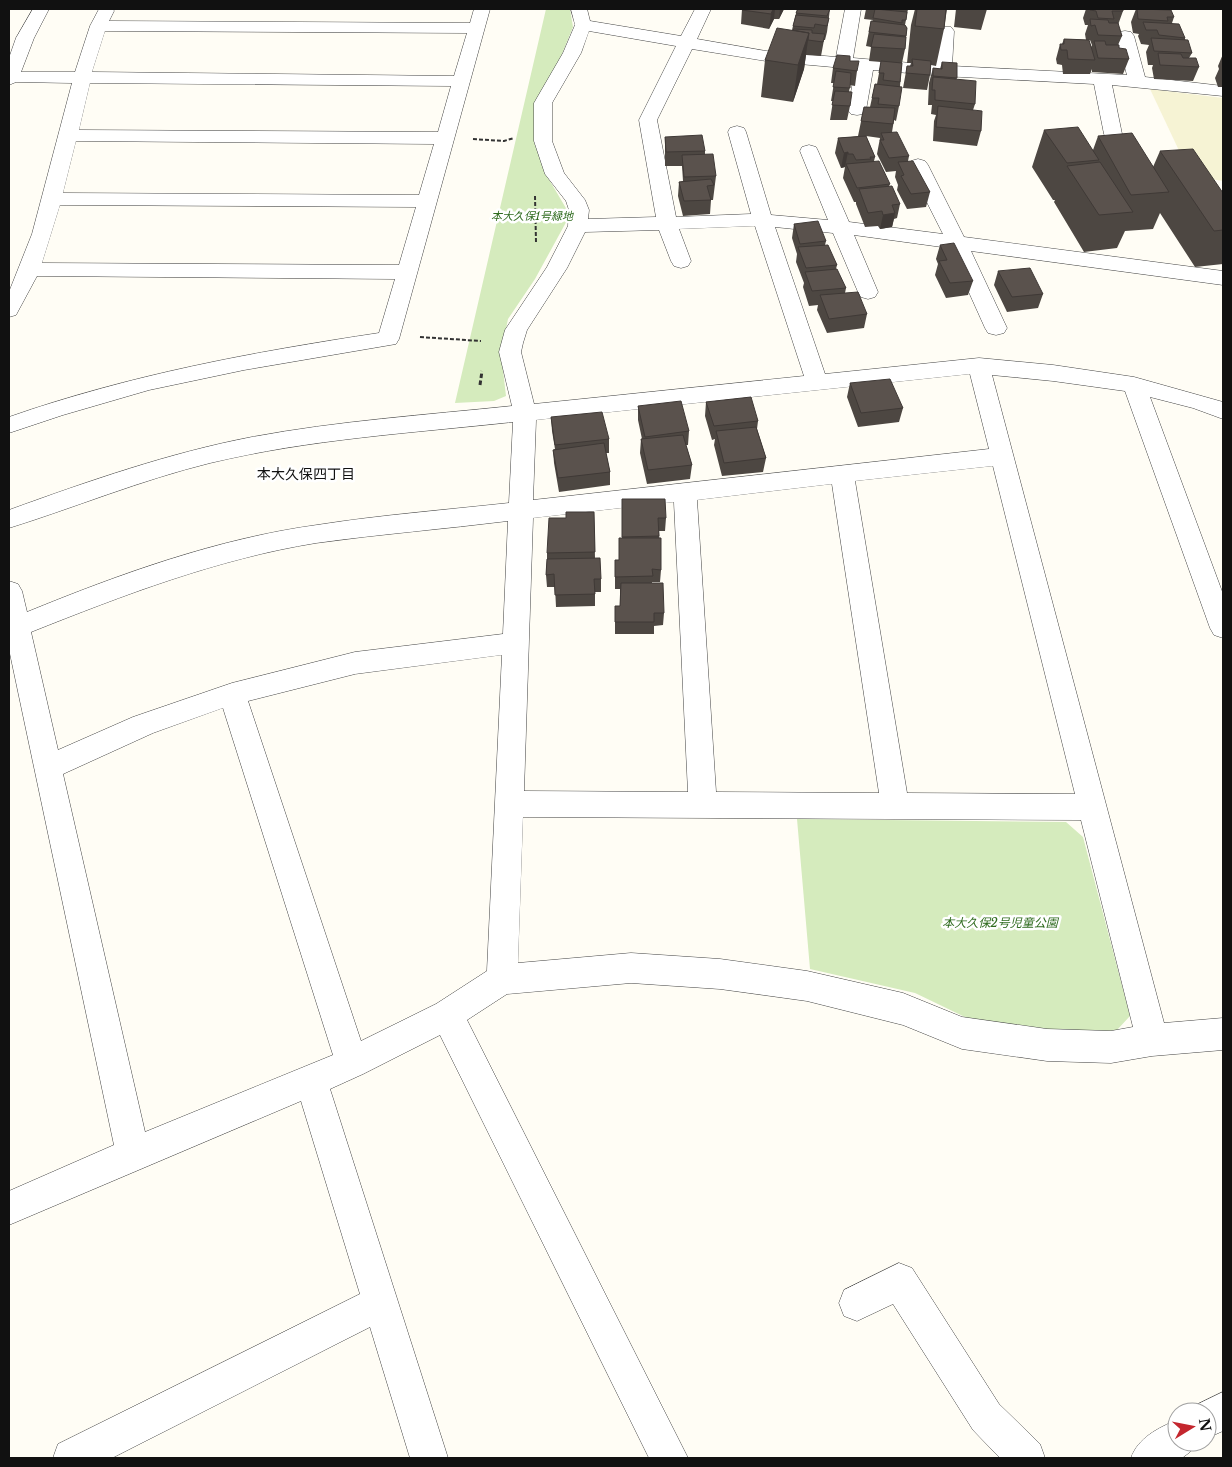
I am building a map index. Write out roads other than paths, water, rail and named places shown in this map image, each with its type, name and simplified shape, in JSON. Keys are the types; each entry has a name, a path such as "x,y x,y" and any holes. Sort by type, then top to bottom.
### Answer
{"street":[{"path":"41,9 25,38 9,78 461,81"},
{"path":"9,310 17,298 30,268 53,199 82,78 98,26 107,9"},
{"path":"9,425 110,392 188,372 270,356 388,339 482,9"},
{"path":"681,261 667,223 648,120 703,9"},
{"path":"844,62 853,9"},
{"path":"502,979 525,414 510,352 516,330 557,268 578,226 579,210 575,200 555,174 543,140 543,103 572,53 581,17 686,42 766,56 943,71 1102,78 1223,91"},
{"path":"98,26 476,28"},
{"path":"943,71 945,31"},
{"path":"1125,36 1137,81"},
{"path":"857,110 865,63"},
{"path":"1102,78 1113,134"},
{"path":"736,132 763,220 818,382"},
{"path":"68,135 444,138"},
{"path":"809,151 868,292"},
{"path":"918,165 957,243 996,328"},
{"path":"53,199 426,201"},
{"path":"578,226 763,220 840,227 1223,278"},
{"path":"30,268 407,272"},
{"path":"979,366 1152,1040"},
{"path":"9,519 136,473 214,453 292,439 394,425 525,414 979,366 1053,372 1134,385 1199,402 1223,411"},
{"path":"1134,385 1223,628"},
{"path":"13,629 111,589 178,567 248,547 316,534 1002,456"},
{"path":"842,474 895,806"},
{"path":"685,491 703,805"},
{"path":"9,591 13,629 48,768 133,1154"},
{"path":"48,768 143,725 232,694 355,663 515,643"},
{"path":"232,694 352,1063"},
{"path":"509,804 1093,807"},
{"path":"9,1208 352,1063 447,1015 502,979 631,968 720,974 808,986 894,1007 962,1033 1047,1045 1111,1046 1152,1040 1223,1034"},
{"path":"447,1015 670,1458"},
{"path":"310,1081 429,1458"},
{"path":"856,1303 899,1280 986,1417 1026,1458"},
{"path":"72,1458 380,1303"},
{"path":"1150,1458 1167,1446"}],"district":[{"name":"本大久保四丁目","path":"306,474"}],"park label":[{"name":"本大久保1号緑地","path":"532,216"},
{"name":"本大久保2号児童公園","path":"1000,922"}]}
